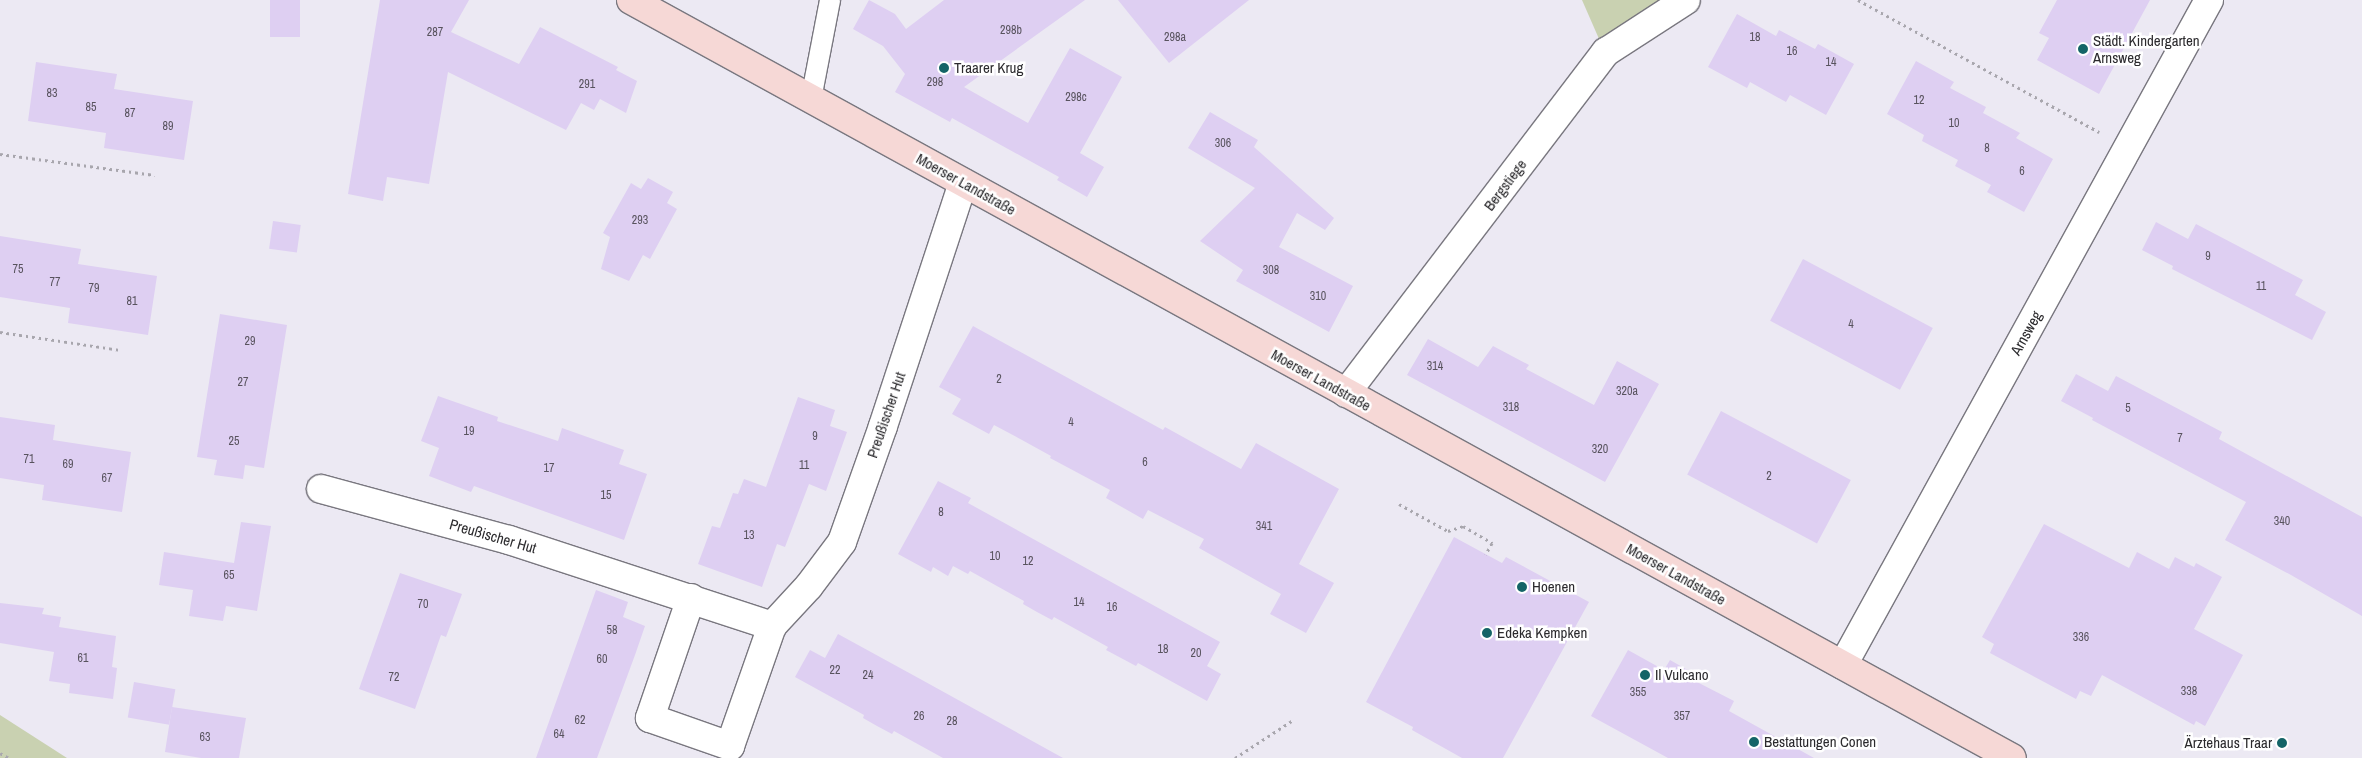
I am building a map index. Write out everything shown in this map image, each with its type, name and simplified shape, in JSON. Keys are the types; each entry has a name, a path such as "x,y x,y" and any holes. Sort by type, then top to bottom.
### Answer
{"main road":[{"name":"Moerser Landstraße","path":"631,0 2012,758"}],"street":[{"name":"Bergstiege","path":"1346,393 1606,52 1686,0"},
{"name":"Arnsweg","path":"1843,665 2209,0"},
{"name":"Preußischer Hut","path":"691,598 650,718 730,746 772,626 809,586 842,542 883,426 963,183"},
{"name":"Preußischer Hut","path":"321,489 509,540 772,626"}],"lane":[{"path":"811,99 830,0"}],"path":[{"path":"1858,0 2128,148"},
{"path":"0,154 155,175"},
{"path":"0,332 120,350"},
{"path":"1399,504 1448,531 1463,526 1492,543 1486,554"},
{"path":"1236,758 1293,720"},
{"path":"0,752 8,758"}],"green space":[{"path":"1582,0 1675,0 1603,48"},
{"path":"0,715 67,758 0,758"}],"building":[{"path":"270,0 300,0 300,37 270,37"},
{"path":"380,0 469,0 451,32 519,64 540,27 618,67 616,70 637,81 626,113 600,99 594,110 581,103 566,130 448,72 429,184 387,177 383,201 348,194"},
{"path":"869,0 895,14 906,29 944,0 1085,0 964,87 1028,123 1070,48 1122,77 1080,153 1104,167 1087,197 1057,180 1059,177 952,118 950,122 895,92 905,74 883,46 853,29"},
{"path":"1118,0 1249,0 1169,63"},
{"name":"Städt. Kindergarten Arnsweg","path":"2057,0 2150,0 2099,94 2037,60 2049,38 2039,33"},
{"path":"1737,14 1776,36 1779,30 1815,49 1818,44 1854,64 1826,115 1790,95 1786,102 1750,82 1747,88 1708,67"},
{"path":"1916,61 1954,82 1950,88 1986,107 1983,113 2020,133 2016,138 2053,159 2024,212 1987,192 1991,185 1955,166 1958,160 1922,141 1924,135 1887,114"},
{"path":"36,62 117,74 114,89 193,101 184,160 104,148 106,133 28,121"},
{"path":"1210,112 1258,140 1254,147 1334,218 1325,230 1297,213 1279,247 1353,286 1329,332 1236,281 1243,270 1200,241 1255,188 1188,148"},
{"path":"648,178 673,192 667,203 677,209 650,259 643,255 629,281 601,269 610,237 603,233 631,183 641,189"},
{"path":"273,221 301,225 297,253 269,249"},
{"path":"2156,222 2188,239 2196,224 2303,280 2295,295 2326,312 2312,340 2172,269 2173,266 2142,250"},
{"path":"0,236 81,249 78,264 157,276 148,335 68,323 70,308 0,297"},
{"path":"1803,259 1933,328 1900,390 1770,321"},
{"path":"220,314 287,325 264,468 245,465 243,479 214,475 217,460 197,457"},
{"path":"973,326 1163,430 1165,427 1241,469 1256,443 1339,489 1299,564 1334,583 1306,633 1270,614 1281,594 1199,548 1204,539 1148,510 1143,519 1106,498 1110,490 1050,458 1051,456 1022,440 994,425 989,434 952,414 961,399 939,387"},
{"path":"1428,339 1478,367 1493,346 1529,365 1526,369 1594,405 1617,361 1659,384 1605,482 1407,375"},
{"path":"2076,374 2108,391 2116,376 2222,432 2219,439 2362,517 2362,616 2225,540 2246,502 2092,420 2093,418 2061,401"},
{"path":"438,396 498,417 497,421 558,441 562,428 624,450 619,464 647,474 624,540 474,486 471,492 429,476 439,448 421,441"},
{"path":"798,397 835,410 830,426 847,432 826,491 809,484 785,547 777,544 762,587 698,564 712,526 720,528 733,493 738,494 744,479 766,487"},
{"path":"1721,411 1851,480 1817,544 1687,475"},
{"path":"0,417 55,425 53,440 131,452 122,512 42,500 44,485 0,478"},
{"path":"938,481 971,498 968,503 1220,642 1207,666 1221,674 1207,701 1138,663 1136,666 1106,650 1108,647 1054,617 1052,620 1037,612 1023,604 1024,601 970,571 968,574 953,566 948,576 933,567 931,572 898,554"},
{"path":"241,522 271,526 257,611 226,606 223,621 189,616 193,590 159,585 164,552 234,563"},
{"path":"2044,524 2129,568 2137,552 2169,569 2175,557 2194,567 2196,563 2222,577 2194,629 2243,655 2205,726 2196,721 2194,725 2102,675 2091,696 2080,691 2076,699 1990,653 1994,644 1982,637"},
{"name":"Edeka Kempken","path":"1454,537 1502,563 1506,557 1589,602 1503,758 1462,758 1412,730 1413,727 1366,702"},
{"path":"400,573 462,594 446,637 441,635 415,709 359,689"},
{"path":"596,590 628,602 623,617 645,626 635,655 597,758 536,758"},
{"path":"0,603 44,608 42,614 61,617 59,627 116,636 112,667 117,668 113,699 69,693 70,684 49,681 54,652 0,643"},
{"path":"838,634 1063,758 943,758 894,731 892,734 877,726 863,718 864,715 795,677 810,650 825,658"},
{"path":"1628,650 1664,670 1670,660 1700,677 1697,682 1734,701 1729,711 1814,758 1668,758 1591,716"},
{"path":"134,682 175,689 169,725 128,717"},
{"path":"172,707 246,718 239,758 201,758 165,752"}],"place":[{"name":"Städt. Kindergarten Arnsweg","path":"2083,49"},
{"name":"Traarer Krug","path":"944,68"},
{"name":"Hoenen","path":"1522,587"},
{"name":"Edeka Kempken","path":"1487,633"},
{"name":"Il Vulcano","path":"1645,675"},
{"name":"Bestattungen Conen","path":"1754,742"},
{"name":"Ärztehaus Traar","path":"2282,743"}]}
